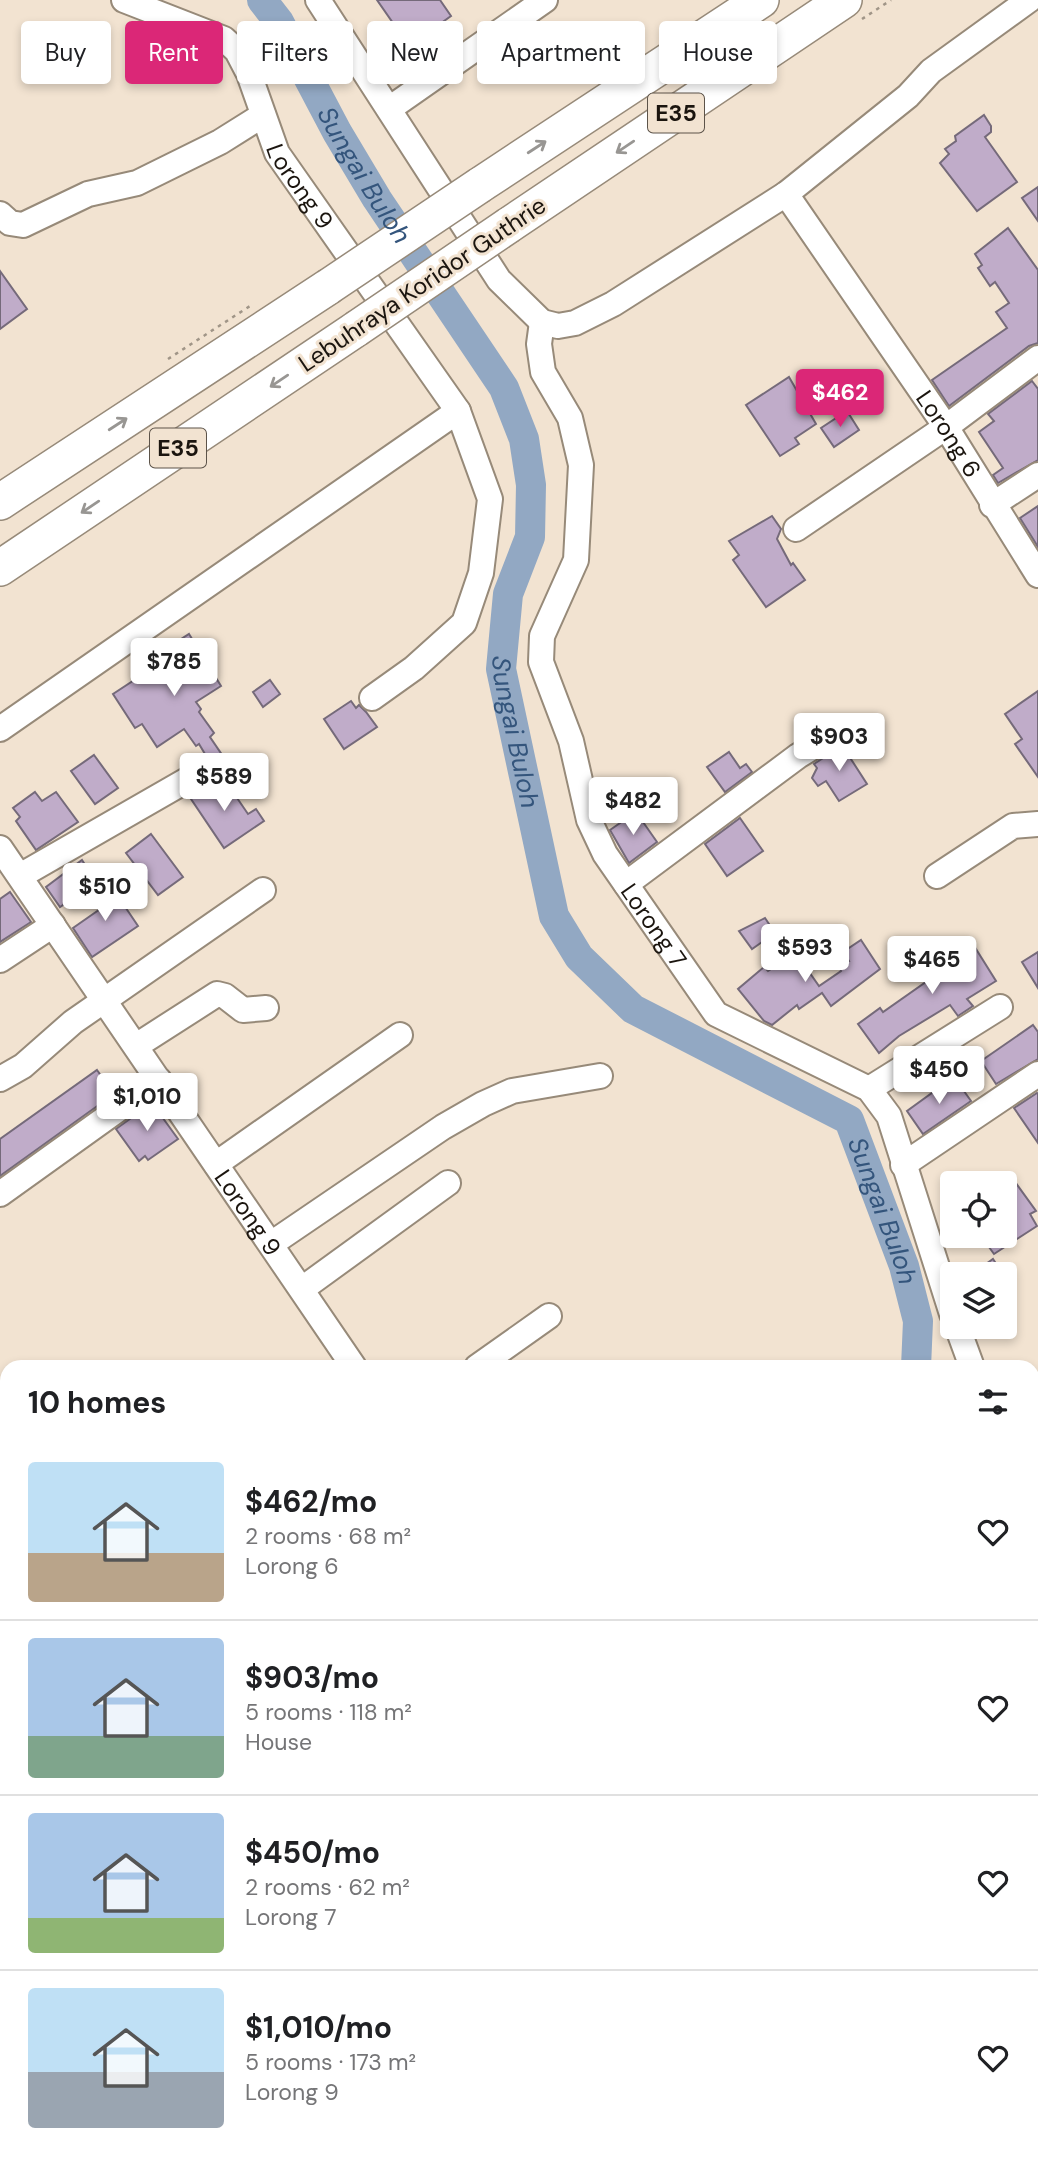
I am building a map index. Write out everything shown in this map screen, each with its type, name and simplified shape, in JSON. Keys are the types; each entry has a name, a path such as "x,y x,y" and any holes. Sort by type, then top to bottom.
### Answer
{"highway":[{"name":"Lebuhraya Koridor Guthrie","path":"0,502 761,0"},
{"name":"Lebuhraya Koridor Guthrie","path":"0,568 844,0"}],"street":[{"name":"Lorong 9","path":"124,0 224,39 237,51 249,74 277,153 458,411 490,499 481,573 464,623 414,668 372,698"},
{"path":"318,0 499,280 542,321 558,326 597,314 786,194 908,96 931,71 1029,0"},
{"path":"389,108 545,0"},
{"path":"0,214 9,223 23,225 88,194 137,183 220,142 263,116"},
{"name":"Lorong 6","path":"786,194 947,427 992,505 1038,575"},
{"name":"Lorong 7","path":"542,321 539,344 543,372 570,418 581,465 576,560 542,636 541,662 571,741 589,820 605,855 716,1014 870,1089 889,1115 940,1278"},
{"path":"796,529 947,427 1038,358"},
{"path":"0,730 458,411"},
{"path":"992,505 1038,475"},
{"path":"626,884 798,755 821,742"},
{"path":"20,876 208,768"},
{"path":"937,876 1013,826 1038,824"},
{"name":"Lorong 9","path":"0,848 349,1360"},
{"path":"0,1079 23,1066 73,1022 263,890"},
{"path":"0,960 53,925"},
{"path":"136,1046 217,994 225,996 243,1010 266,1008"},
{"path":"870,1089 1000,1007"},
{"path":"216,1164 400,1035"},
{"path":"903,1166 1038,1074"},
{"path":"271,1244 483,1104 512,1091 600,1076"},
{"path":"0,1194 159,1080"},
{"path":"302,1289 448,1182"},
{"path":"487,1360 549,1316"},
{"path":"962,1339 969,1360"}],"building":[{"path":"377,0 440,0 451,16 444,21 392,21"},
{"path":"984,115 991,126 991,132 985,137 1017,182 977,211 940,163 949,154 945,149 956,141 955,136"},
{"path":"1038,187 1038,221 1022,198"},
{"path":"1008,228 1038,270 1038,343 1029,346 949,406 932,380 1007,328 996,312 1009,303 995,282 990,286 978,268 982,265 975,254"},
{"path":"0,271 27,309 0,329"},
{"path":"789,377 816,424 795,438 799,444 780,456 746,405"},
{"path":"1032,381 1038,389 1038,460 998,483 993,475 1003,468 979,432 994,421 988,414"},
{"path":"847,411 859,430 834,447 821,428"},
{"path":"1038,506 1038,547 1020,518"},
{"path":"772,516 781,529 777,539 791,565 793,563 805,580 766,607 733,560 739,555 729,541"},
{"path":"189,634 221,686 196,702 201,709 199,712 214,733 210,737 229,765 223,769 220,760 215,755 205,754 184,729 157,747 142,724 135,728 113,694 142,675 145,681 169,665 161,652"},
{"path":"270,680 280,694 263,707 253,692"},
{"path":"1038,691 1038,777 1015,744 1022,739 1005,714"},
{"path":"351,701 356,708 359,705 366,712 377,727 344,749 324,719"},
{"path":"838,739 867,784 839,801 826,781 818,786 812,778 817,768 814,764 829,754"},
{"path":"729,752 740,768 746,764 752,772 725,792 707,767"},
{"path":"94,755 118,788 95,804 71,771"},
{"path":"217,779 230,798 235,795 248,814 256,809 264,821 224,848 189,796"},
{"path":"35,792 42,801 56,792 78,822 36,850 16,821 20,817 13,808"},
{"path":"636,812 657,842 629,863 610,830"},
{"path":"740,818 763,851 727,876 705,844"},
{"path":"151,834 183,877 158,895 126,853"},
{"path":"82,860 96,882 60,907 46,887"},
{"path":"109,883 138,926 92,957 73,928 103,907 94,894"},
{"path":"10,892 31,922 0,942 0,899"},
{"path":"765,918 775,933 752,949 739,931"},
{"path":"861,940 880,969 831,1006 822,993 799,1009 797,1005 772,1025 764,1021 738,989 764,967 768,971 788,958 790,961 798,956 819,986 841,971 839,965 849,961 843,952"},
{"path":"971,941 996,981 967,999 973,1006 958,1016 950,1005 899,1036 879,1053 858,1024 880,1008 883,1012 940,972 920,943 944,958"},
{"path":"1038,952 1038,988 1022,962"},
{"path":"1033,1025 1038,1032 1038,1059 996,1084 981,1061"},
{"path":"97,1070 114,1094 0,1176 0,1139"},
{"path":"954,1077 971,1101 923,1134 907,1111"},
{"path":"1038,1094 1038,1143 1014,1108"},
{"path":"152,1103 178,1139 148,1160 145,1156 139,1161 116,1129"},
{"path":"1017,1185 1036,1211 1030,1214 1037,1226 1017,1239"},
{"path":"990,1248 1003,1248 994,1254"}],"waterway":[{"name":"Sungai Buloh","path":"262,0 279,22 337,132 377,199 504,388 524,439 531,485 530,537 508,594 501,669 554,916 579,957 633,1009 849,1120 904,1266 918,1321 916,1360"}]}
